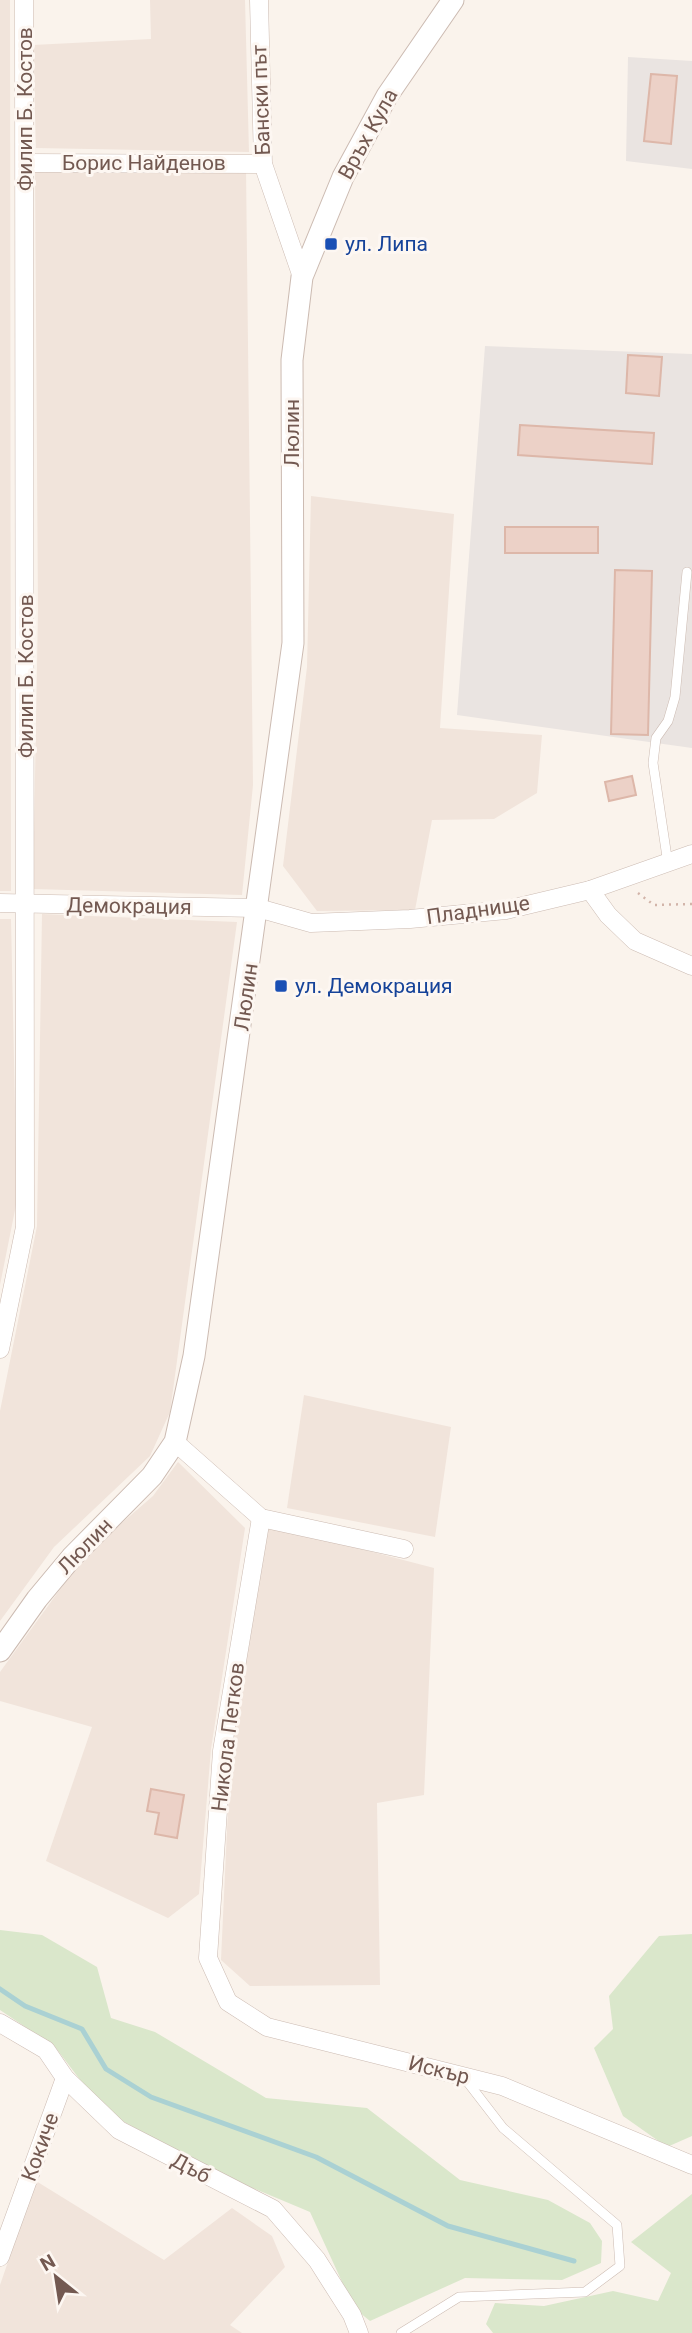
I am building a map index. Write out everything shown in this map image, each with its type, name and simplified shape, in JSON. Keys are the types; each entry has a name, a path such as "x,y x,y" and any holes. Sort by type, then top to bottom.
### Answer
{"street":[{"name":"Филип Б. Костов","path":"0,1349 25,1227 24,0"},
{"name":"Бански път","path":"259,0 263,164 302,277"},
{"name":"Връх Кула","path":"302,277 343,177 387,96 453,0"},
{"name":"Борис Найденов","path":"26,163 263,164"},
{"name":"Люлин","path":"0,1651 37,1599 72,1557 152,1476 175,1442 194,1356 293,643 292,359 302,277"},
{"name":"Пладнище","path":"258,908 311,923 410,919 506,910 626,880 692,854"},
{"path":"590,890 608,915 635,941 692,966"},
{"name":"Демокрация","path":"0,903 258,908"},
{"path":"175,1442 261,1518 404,1549"},
{"name":"Никола Петков","path":"208,1958 222,1751 261,1518"},
{"name":"Искър","path":"208,1958 228,2002 267,2027 502,2086 692,2165"},
{"name":"Дъб","path":"0,2023 46,2050 65,2078 119,2130 273,2209 317,2260 352,2315 359,2333"},
{"name":"Кокиче","path":"0,2256 65,2078"}],"lane":[{"path":"667,863 653,763 656,738 668,721 675,697 687,572"},
{"path":"401,2333 459,2297 585,2292 621,2266 617,2225 503,2128 463,2076"}],"path":[{"path":"626,880 654,905 692,904"}],"shaded area":[{"path":"0,0 10,0 11,891 0,891"},
{"path":"150,0 245,0 249,152 36,148 33,45 151,39"},
{"path":"628,57 692,61 692,169 626,161"},
{"path":"246,168 253,785 242,895 33,889 38,610 35,169"},
{"path":"485,346 692,354 692,748 457,715"},
{"path":"311,496 454,514 440,728 542,735 537,793 494,819 432,820 415,910 317,911 283,866 307,667"},
{"path":"42,914 237,922 170,1412 150,1456 54,1547 0,1621 0,1411 37,1226"},
{"path":"0,919 11,919 17,1200 0,1285"},
{"path":"304,1395 451,1427 435,1537 287,1508"},
{"path":"178,1462 245,1528 211,1749 199,1894 168,1918 46,1861 92,1727 0,1701 0,1672 85,1555 153,1496"},
{"path":"269,1525 434,1568 424,1795 377,1803 380,1985 250,1986 221,1960 231,1744"},
{"path":"36,2181 164,2260 232,2208 272,2236 285,2267 230,2325 242,2333 0,2333 0,2285"}],"green space":[{"path":"0,1930 42,1935 97,1967 111,2018 155,2032 266,2098 367,2108 460,2180 548,2200 590,2223 602,2241 601,2263 562,2280 465,2278 370,2321 354,2308 310,2212 224,2176 104,2111 55,2047 0,2010"},
{"path":"692,1934 692,2136 667,2147 623,2116 594,2048 613,2029 609,1996 659,1936"},
{"path":"692,2194 692,2333 493,2333 486,2324 495,2303 544,2306 613,2291 658,2301 671,2273 631,2242"}],"building":[{"path":"651,74 677,76 671,144 644,141"},
{"path":"628,355 662,357 659,396 626,393"},
{"path":"520,425 654,433 652,464 518,455"},
{"path":"505,527 598,527 598,553 505,553"},
{"path":"615,570 652,571 648,735 611,734"},
{"path":"632,776 636,795 609,801 605,782"},
{"path":"151,1789 184,1795 177,1838 155,1834 159,1813 147,1811"}],"waterway":[{"path":"0,1989 25,2006 82,2029 106,2069 151,2097 316,2157 448,2226 574,2261"}],"place":[{"name":"ул. Липа","path":"331,244"},
{"name":"ул. Демокрация","path":"281,986"}]}
